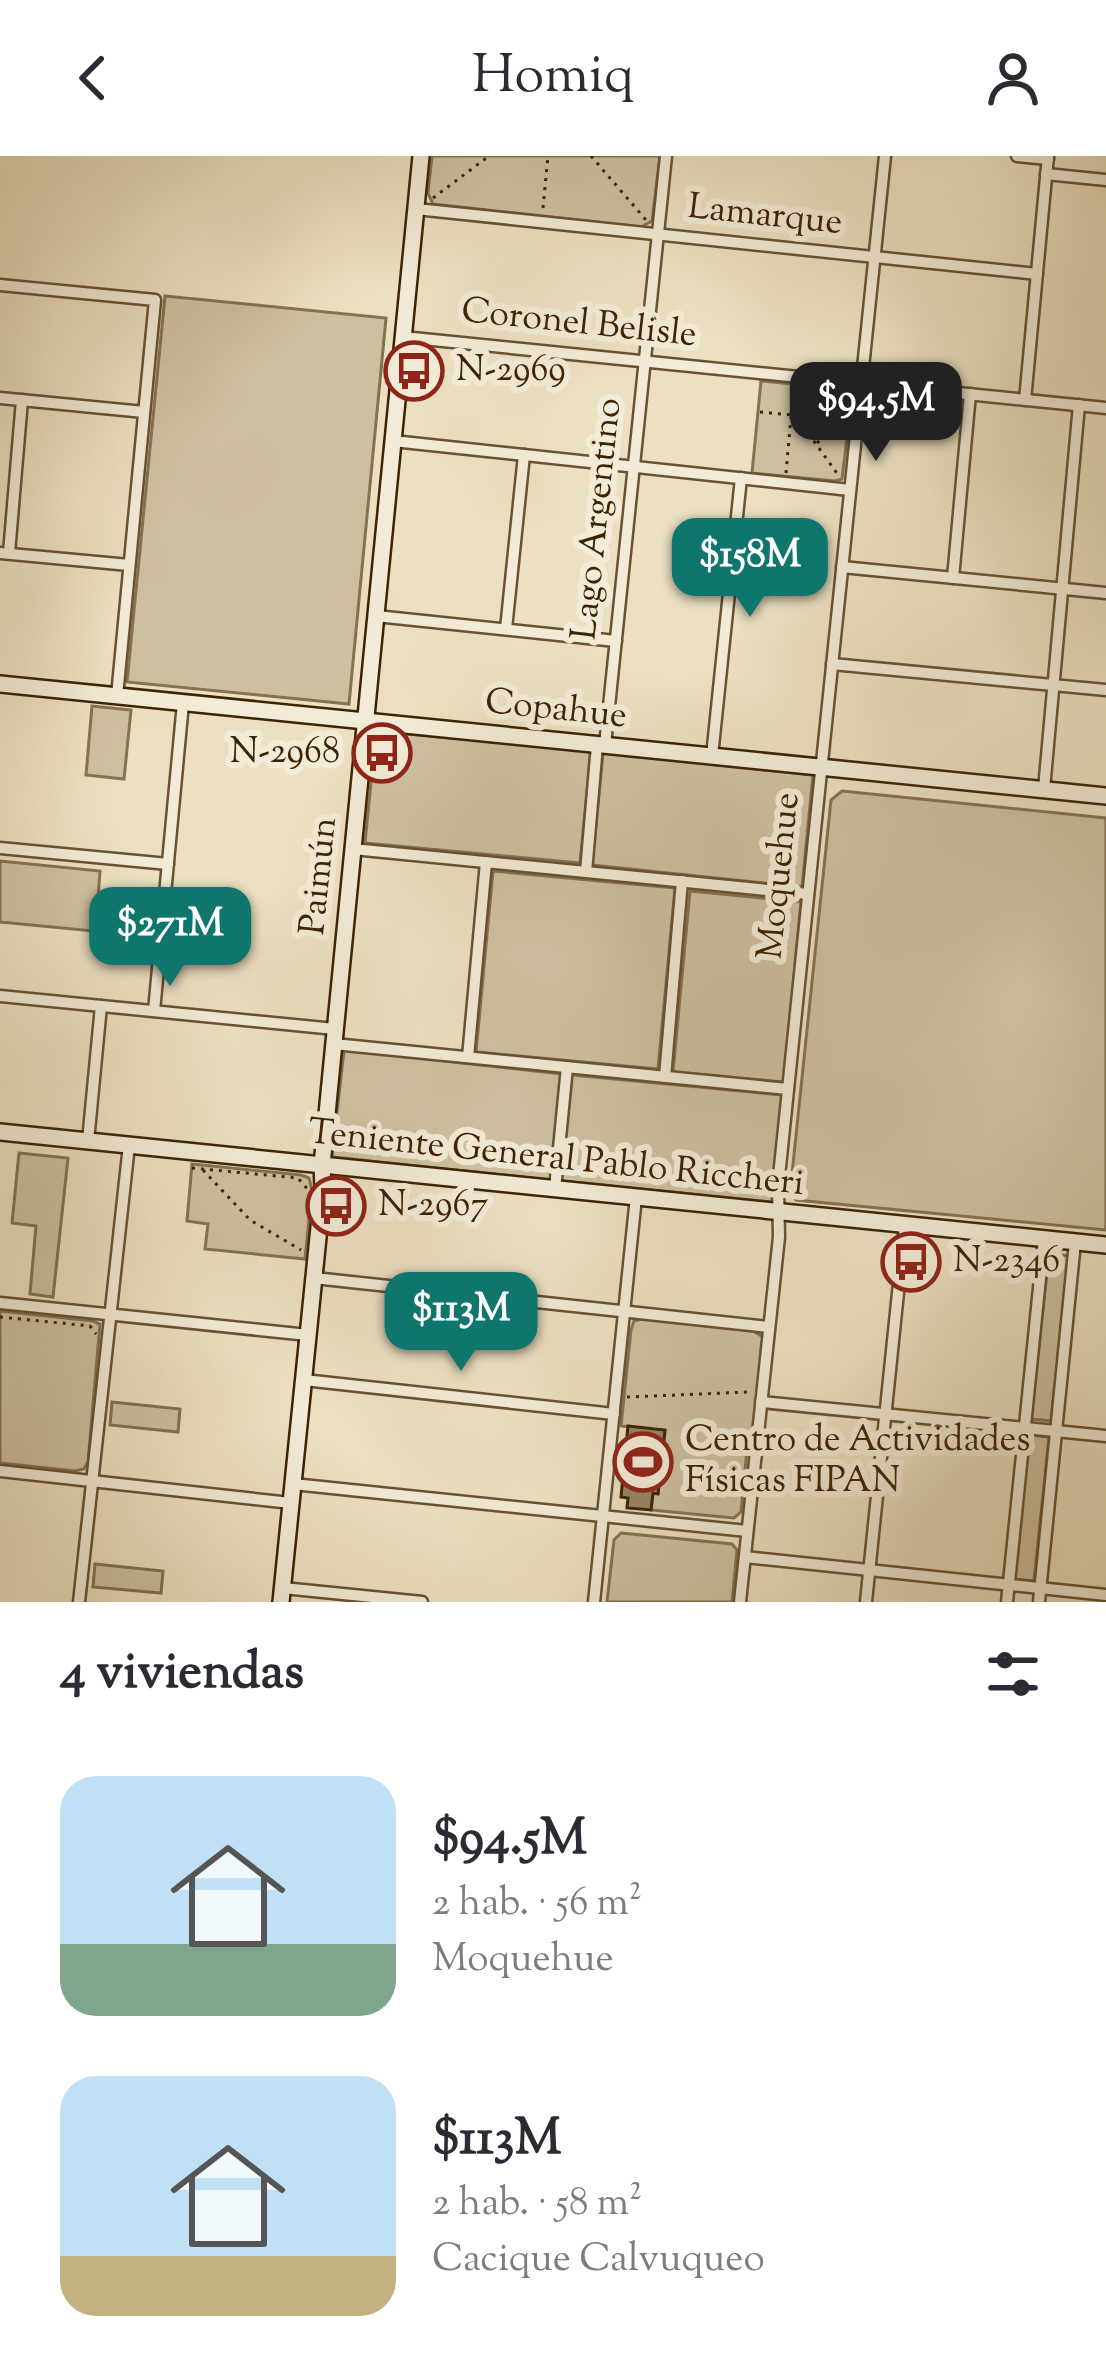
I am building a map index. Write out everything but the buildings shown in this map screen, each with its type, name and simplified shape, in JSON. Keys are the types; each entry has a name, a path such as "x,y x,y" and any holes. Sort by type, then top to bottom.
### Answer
{"street":[{"name":"Paimún","path":"282,1595 421,156"},
{"name":"Lago Argentino","path":"586,872 616,640 666,156"},
{"name":"Moquehue","path":"740,1602 885,156"},
{"path":"1017,156 1048,158 1025,400"},
{"path":"1046,174 1106,179"},
{"name":"Lamarque","path":"416,209 1037,274"},
{"path":"0,285 155,300 117,696"},
{"name":"Coronel Belisle","path":"403,337 1106,408"},
{"path":"953,578 970,394"},
{"path":"0,398 144,412"},
{"path":"22,400 4,553 129,565"},
{"path":"1044,789 1079,405"},
{"path":"393,441 850,490"},
{"path":"506,629 524,455"},
{"path":"712,756 741,478"},
{"path":"842,567 1106,593"},
{"path":"376,616 616,640"},
{"path":"832,664 1106,690"},
{"name":"Copahue","path":"0,684 1106,796"},
{"path":"154,1011 183,703"},
{"path":"0,848 168,863"},
{"path":"353,849 808,894"},
{"path":"468,1058 486,862"},
{"path":"665,1077 682,881"},
{"path":"0,996 154,1011 468,1058 788,1089"},
{"path":"88,1141 101,1006"},
{"path":"555,1189 567,1067"},
{"name":"Teniente General Pablo Riccheri","path":"0,1132 1106,1245"},
{"path":"79,1602 129,1145"},
{"path":"594,1602 636,1197"},
{"path":"866,1602 904,1225"},
{"path":"1007,1602 1044,1239"},
{"path":"1039,1602 1075,1242"},
{"path":"314,1278 769,1327"},
{"path":"0,1303 308,1335"},
{"path":"304,1380 614,1414"},
{"path":"758,1397 1106,1436"},
{"path":"0,1471 291,1503"},
{"path":"293,1484 747,1531"},
{"path":"745,1557 1106,1595"},
{"path":"282,1595 422,1602"}],"path":[{"path":"433,198 489,156"},
{"path":"543,213 548,156"},
{"path":"592,156 647,221"},
{"path":"760,412 844,420 816,444"},
{"path":"794,415 839,476"},
{"path":"786,474 794,415"},
{"path":"192,1168 298,1178 309,1190"},
{"path":"202,1168 250,1220 303,1251 302,1258"},
{"path":"0,1317 90,1326 98,1335"},
{"path":"627,1397 758,1397"}],"shaded area":[{"path":"432,156 660,156 652,221 641,227 433,204 428,193"},
{"path":"165,296 386,318 349,704 127,682"},
{"path":"761,381 850,392 842,479 752,473"},
{"path":"92,706 131,710 124,779 86,775"},
{"path":"376,731 591,751 580,863 365,843"},
{"path":"603,753 813,775 802,887 592,865"},
{"path":"842,791 1106,818 1106,1230 796,1200 790,1193 831,800"},
{"path":"0,861 100,871 97,912 150,918 147,956 93,951 94,931 0,922"},
{"path":"493,871 675,888 658,1069 476,1052"},
{"path":"690,891 801,902 784,1082 673,1072"},
{"path":"344,1050 562,1074 550,1180 332,1157"},
{"path":"572,1075 782,1095 772,1202 561,1181"},
{"path":"19,1153 68,1158 53,1297 30,1294 36,1226 12,1223"},
{"path":"192,1164 309,1178 305,1259 205,1249 208,1224 187,1221"},
{"path":"1049,1253 1069,1256 1051,1421 1031,1419"},
{"path":"0,1311 100,1324 84,1469 0,1463"},
{"path":"634,1321 753,1331 763,1337 753,1439 748,1439 741,1512 734,1518 651,1510 653,1493 658,1493 665,1431 621,1426 631,1330"},
{"path":"112,1402 180,1409 178,1432 110,1425"},
{"path":"1029,1435 1049,1437 1034,1581 1014,1579"},
{"path":"621,1533 732,1544 737,1550 732,1602 607,1602 614,1540"},
{"path":"95,1564 163,1571 161,1593 93,1587"}],"place":[{"name":"N-2969","path":"414,371"},
{"name":"N-2968","path":"382,753"},
{"name":"N-2967","path":"336,1206"},
{"name":"N-2346","path":"911,1262"},
{"name":"Centro de Actividades Físicas FIPAN","path":"643,1462"}]}
